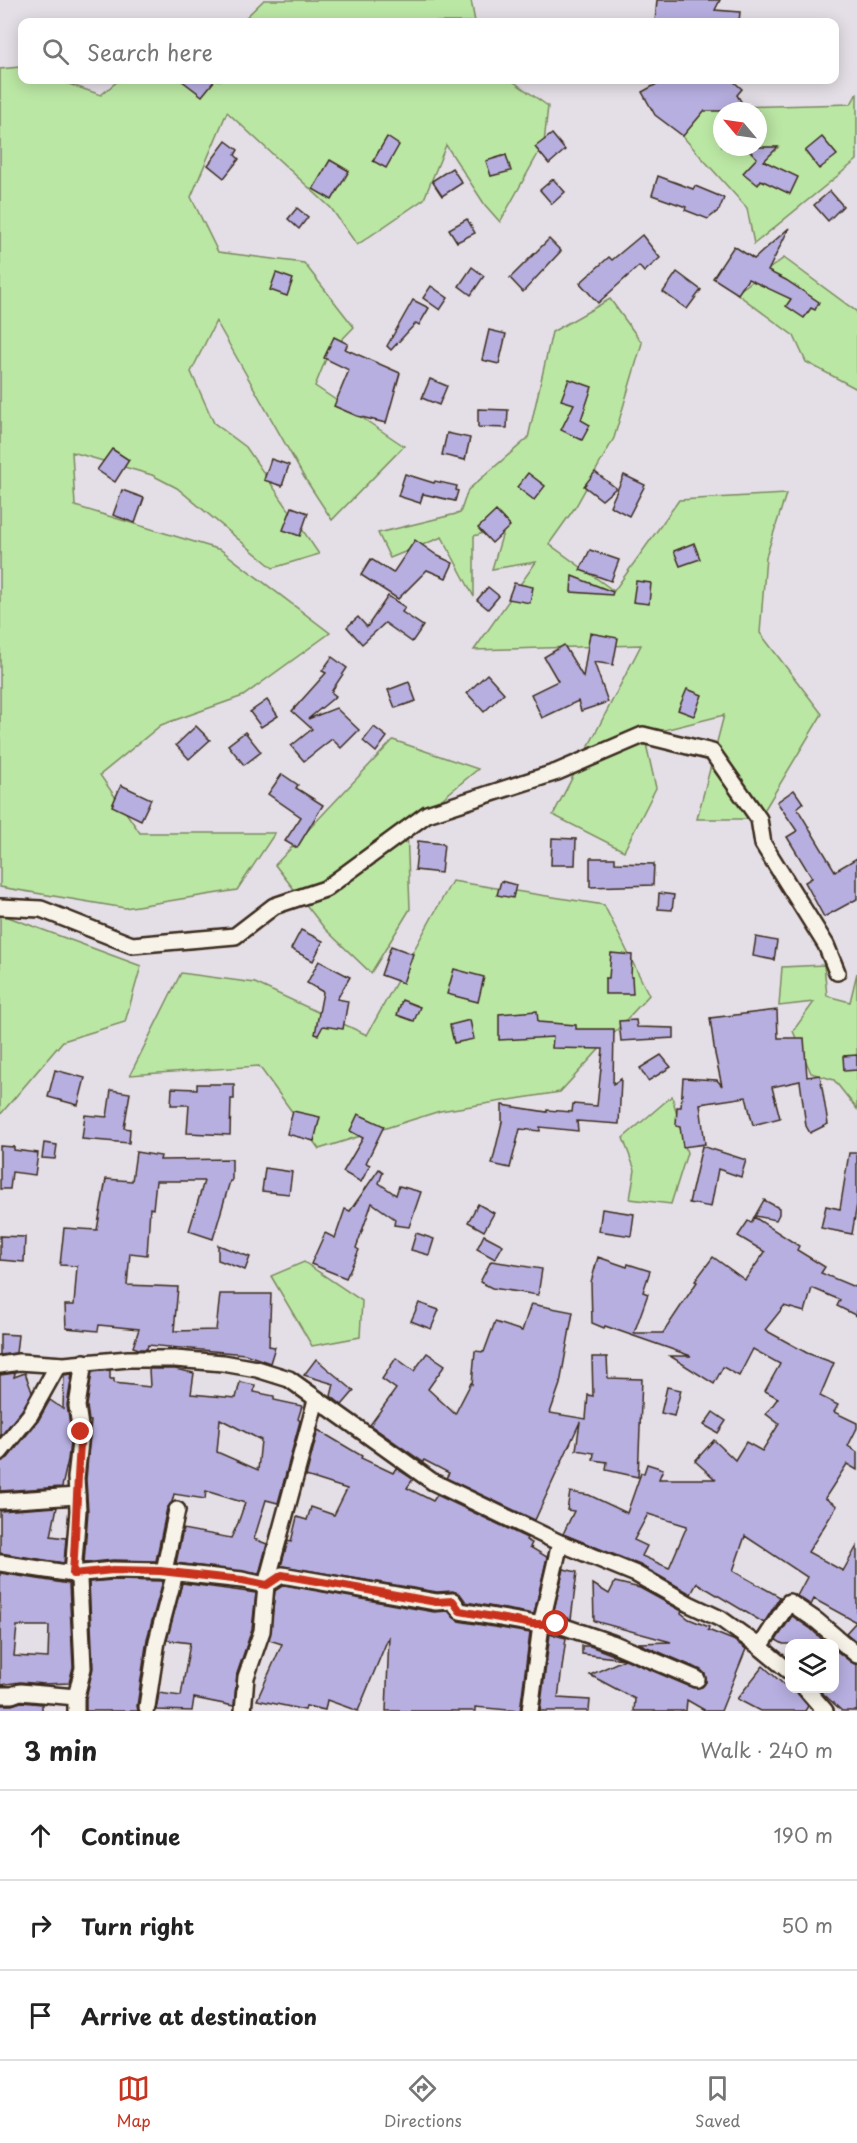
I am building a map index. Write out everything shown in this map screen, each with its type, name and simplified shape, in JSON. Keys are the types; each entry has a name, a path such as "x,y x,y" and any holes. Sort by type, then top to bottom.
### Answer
{"street":[{"path":"0,907 41,909 132,945 235,936 274,906 324,890 427,814 557,772 644,735 712,752 759,819 763,844 826,945 837,972"},
{"path":"0,1365 19,1362 58,1365 128,1359 224,1363 257,1369 289,1379 433,1482 560,1543 646,1579 689,1604 722,1619 785,1669"},
{"path":"73,1574 76,1478 81,1432 77,1406 84,1362"},
{"path":"0,1452 30,1415 58,1365"},
{"path":"243,1711 246,1677 262,1631 267,1585 316,1400"},
{"path":"0,1501 77,1496"},
{"path":"147,1707 170,1572 177,1510"},
{"path":"530,1711 541,1625 560,1543"},
{"path":"0,1563 73,1574 113,1570 170,1572 267,1585 282,1575 436,1602 453,1601 460,1611 541,1625 556,1624 601,1639 698,1678"},
{"path":"0,1695 20,1692 76,1704 82,1668 79,1579 73,1574"},
{"path":"760,1647 789,1602 817,1621 857,1655"},
{"path":"809,1693 825,1711"}],"green space":[{"path":"264,0 471,0 474,18 245,18"},
{"path":"18,67 18,84 69,84 101,95 114,84 517,84 548,106 544,143 500,222 485,205 446,145 424,199 357,245 331,208 227,112 191,197 218,252 304,263 354,327 328,354 315,386 404,446 332,520 304,477 216,321 191,372 214,423 246,447 319,554 273,568 177,488 152,475 72,452 75,506 221,550 330,633 243,696 161,725 100,775 140,833 275,833 237,890 125,908 0,887 0,69"},
{"path":"857,93 857,160 754,244 747,208 658,109 713,108 713,156 767,156 767,106 851,104"},
{"path":"784,258 857,312 857,389 806,362 794,336 736,293"},
{"path":"610,299 642,343 614,438 576,506 549,544 614,591 679,500 786,494 766,557 760,633 822,714 759,819 697,819 724,715 644,735 656,788 624,851 553,815 641,645 474,650 536,562 492,569 505,526 474,536 474,597 442,537 390,558 378,533 460,513 468,490 528,438 552,332"},
{"path":"393,740 478,769 407,828 410,909 371,973 325,929 275,865"},
{"path":"452,881 604,905 649,995 560,1092 440,1111 319,1149 259,1066 130,1075 181,973 255,983 367,1035"},
{"path":"0,914 141,966 125,1022 63,1041 0,1115"},
{"path":"824,965 827,996 850,1002 857,973 857,1109 834,1080 811,1073 793,1031 814,1002 779,1006 782,967"},
{"path":"672,1096 687,1153 671,1204 630,1199 635,1170 623,1138"},
{"path":"304,1262 362,1301 360,1337 312,1346 271,1276"}],"building":[{"path":"657,0 720,0 715,10 740,12 739,18 655,18"},
{"path":"186,84 212,84 202,96"},
{"path":"657,84 736,84 742,89 737,95 741,102 713,102 713,111 704,111 683,136 655,115 642,92"},
{"path":"552,134 565,150 549,164 535,147"},
{"path":"387,137 399,145 386,168 373,161"},
{"path":"822,137 837,155 819,169 805,151"},
{"path":"226,141 238,150 235,155 239,159 224,178 208,165"},
{"path":"767,147 778,147 764,161 798,177 790,194 761,180 758,185 743,173 757,158 755,156 767,156"},
{"path":"506,155 511,171 491,176 486,161"},
{"path":"330,160 349,171 332,200 313,189"},
{"path":"452,168 462,183 442,196 432,181"},
{"path":"658,176 693,189 695,186 724,198 719,210 708,219 685,210 686,207 652,195"},
{"path":"553,179 565,192 552,204 540,190"},
{"path":"830,191 843,206 828,221 814,205"},
{"path":"297,208 308,217 299,229 288,219"},
{"path":"467,219 475,233 457,242 449,229"},
{"path":"789,228 768,271 819,302 815,310 811,308 804,318 786,306 791,299 748,279 738,294 713,278 734,246 754,259"},
{"path":"642,235 660,258 644,272 639,266 598,303 580,283 609,257 612,260"},
{"path":"549,239 561,251 523,292 510,278"},
{"path":"472,267 484,276 471,295 459,286"},
{"path":"677,272 701,290 687,309 663,292"},
{"path":"276,273 293,279 287,296 270,290"},
{"path":"431,286 448,298 440,310 423,298"},
{"path":"413,300 429,308 419,325 416,323 391,350 387,346"},
{"path":"489,330 506,334 499,364 482,360"},
{"path":"334,337 348,344 345,349 400,373 386,423 357,416 334,406 349,370 324,358"},
{"path":"430,379 447,386 439,405 422,398"},
{"path":"569,379 592,387 581,420 590,425 582,440 561,430 574,404 561,400"},
{"path":"478,409 508,410 507,428 478,427"},
{"path":"447,433 470,438 465,460 442,455"},
{"path":"112,449 129,460 115,482 97,470"},
{"path":"271,459 289,465 282,486 264,480"},
{"path":"595,472 616,488 602,500 584,486"},
{"path":"528,473 545,486 534,500 517,487"},
{"path":"405,474 434,483 435,481 457,486 455,501 423,494 420,503 398,496"},
{"path":"624,475 645,485 629,516 610,506"},
{"path":"122,490 144,498 135,523 113,515"},
{"path":"292,507 308,513 300,536 283,530"},
{"path":"496,511 510,526 492,543 478,528"},
{"path":"415,540 453,563 446,578 427,570 398,599 361,575 371,559 393,573"},
{"path":"694,543 700,559 680,566 674,551"},
{"path":"590,550 619,560 611,581 580,570"},
{"path":"572,576 613,592 612,595 571,592"},
{"path":"636,581 651,583 649,604 633,602"},
{"path":"514,583 533,587 530,603 508,599"},
{"path":"488,587 499,596 488,609 477,600"},
{"path":"388,596 405,607 402,612 423,626 412,642 385,623 362,644 347,627 358,617 367,627"},
{"path":"590,633 618,638 613,665 594,662 608,702 581,711 578,701 542,718 531,694 558,681 544,657 564,645 583,677"},
{"path":"332,657 347,668 331,692 336,696 308,719 336,708 359,730 341,748 332,739 304,761 291,746 312,729 292,711 326,673 322,671"},
{"path":"487,674 504,693 484,712 467,693"},
{"path":"409,682 416,701 395,708 388,690"},
{"path":"687,689 702,695 694,716 678,710"},
{"path":"267,700 278,716 261,727 250,712"},
{"path":"196,726 210,740 189,759 176,745"},
{"path":"374,727 387,737 376,752 363,741"},
{"path":"245,732 261,752 244,765 228,745"},
{"path":"282,774 298,785 296,788 323,805 297,848 285,841 301,817 268,794"},
{"path":"121,785 151,799 141,820 112,806"},
{"path":"794,790 803,803 797,808 835,871 857,858 857,899 824,917 805,882 812,878 787,837 797,831 777,802"},
{"path":"552,838 576,839 575,865 551,865"},
{"path":"418,841 444,844 441,873 415,870"},
{"path":"590,858 615,858 615,863 654,864 653,885 590,887"},
{"path":"501,881 516,885 513,898 497,895"},
{"path":"659,893 674,895 672,910 658,909"},
{"path":"301,930 323,941 313,961 291,949"},
{"path":"756,937 777,941 774,960 753,956"},
{"path":"391,946 413,954 403,983 381,975"},
{"path":"611,953 632,955 633,994 605,994 605,978 609,978"},
{"path":"319,961 350,977 337,999 348,1001 343,1029 323,1026 318,1035 315,1034 323,992 307,983"},
{"path":"454,969 484,977 478,1002 447,994"},
{"path":"402,1000 420,1007 414,1021 397,1015"},
{"path":"777,1010 778,1038 804,1038 807,1077 820,1075 828,1124 810,1133 806,1126 800,1081 772,1087 780,1118 753,1125 746,1097 700,1104 705,1144 683,1147 680,1127 676,1126 677,1107 681,1107 683,1078 717,1080 722,1086 710,1018"},
{"path":"537,1011 538,1022 576,1025 576,1029 614,1029 613,1084 621,1079 619,1124 577,1121 578,1131 540,1127 540,1131 520,1129 510,1168 492,1164 502,1122 502,1105 547,1112 547,1110 572,1112 573,1104 597,1106 603,1049 552,1048 553,1037 499,1040 499,1014"},
{"path":"470,1020 474,1039 454,1043 450,1025"},
{"path":"636,1020 637,1027 674,1028 674,1038 621,1041 619,1021"},
{"path":"661,1055 671,1067 648,1081 640,1068"},
{"path":"857,1055 857,1070 844,1071 843,1056"},
{"path":"55,1070 85,1078 78,1105 48,1097"},
{"path":"197,1084 234,1084 234,1099 231,1099 230,1135 187,1133 189,1105 171,1105 172,1088 197,1089"},
{"path":"111,1090 130,1093 124,1128 130,1129 129,1143 82,1139 85,1115 107,1117"},
{"path":"293,1111 320,1117 314,1141 287,1134"},
{"path":"358,1114 384,1126 366,1163 370,1165 361,1182 343,1172 363,1138 350,1131"},
{"path":"44,1143 57,1145 55,1159 42,1158"},
{"path":"0,1146 38,1153 35,1175 12,1172 10,1189 0,1189"},
{"path":"702,1146 746,1160 741,1177 718,1169 711,1207 689,1203"},
{"path":"136,1152 161,1156 160,1160 232,1159 232,1181 230,1181 213,1239 189,1231 204,1181 156,1181 153,1209 150,1208 147,1255 130,1253 127,1285 178,1287 174,1331 216,1330 220,1294 271,1294 269,1346 275,1347 270,1363 245,1354 148,1345 147,1349 139,1349 133,1347 139,1329 99,1325 98,1331 66,1328 65,1305 74,1305 77,1266 60,1265 64,1228 97,1230 106,1179 132,1181"},
{"path":"849,1153 857,1153 857,1204 852,1234 821,1228 826,1206 840,1209"},
{"path":"265,1168 292,1172 289,1194 262,1191"},
{"path":"379,1169 383,1172 379,1183 396,1195 399,1186 421,1192 409,1227 394,1225 395,1219 372,1203 356,1248 359,1250 346,1278 311,1264 325,1233 335,1238 345,1209 350,1211"},
{"path":"764,1200 779,1208 776,1220 755,1216"},
{"path":"478,1204 494,1213 484,1231 468,1222"},
{"path":"602,1209 634,1214 631,1236 599,1231"},
{"path":"754,1217 799,1246 797,1250 825,1267 821,1273 857,1288 857,1316 837,1306 840,1300 812,1288 805,1312 784,1306 765,1330 807,1353 834,1363 820,1396 838,1405 834,1412 857,1423 857,1428 848,1446 857,1452 857,1470 847,1464 825,1498 837,1506 808,1552 843,1571 857,1546 857,1642 846,1633 856,1622 814,1599 811,1605 797,1596 807,1577 745,1536 733,1571 780,1597 764,1623 697,1583 691,1594 640,1565 563,1534 574,1511 567,1510 570,1492 589,1495 627,1513 641,1473 644,1473 647,1464 663,1469 659,1479 715,1479 695,1461 714,1440 735,1460 746,1442 762,1451 779,1424 766,1414 778,1398 765,1391 780,1364 753,1349 739,1376 723,1367 714,1384 670,1356 691,1356 592,1323 591,1282 598,1257 627,1267 628,1264 650,1271 643,1292 648,1294 634,1333 663,1333 697,1282 695,1281 713,1257 745,1280 765,1252 738,1236 748,1221 751,1223","holes":["648,1514 687,1526 669,1568 642,1556 647,1546 634,1540"]},
{"path":"416,1233 434,1239 429,1255 411,1250"},
{"path":"484,1235 503,1245 495,1259 477,1249"},
{"path":"0,1236 25,1237 24,1262 0,1260"},
{"path":"218,1245 250,1257 245,1270 218,1260"},
{"path":"491,1261 542,1269 538,1295 492,1288 480,1282"},
{"path":"419,1303 439,1310 431,1329 411,1321"},
{"path":"531,1304 573,1312 560,1384 550,1413 586,1419 588,1395 593,1396 592,1357 607,1357 608,1378 642,1379 638,1477 606,1470 607,1462 593,1460 594,1453 576,1450 580,1422 535,1520 446,1478 449,1473 424,1460 423,1462 370,1425 396,1389 382,1379 396,1358 414,1371 427,1353 445,1365 428,1389 455,1414 472,1384 475,1351 484,1352 495,1322 522,1331"},
{"path":"0,1334 18,1335 16,1353 0,1355"},
{"path":"316,1359 354,1391 342,1405 331,1396 334,1384 304,1375"},
{"path":"149,1369 175,1369 194,1373 191,1394 236,1398 240,1382 255,1385 254,1392 274,1396 274,1400 302,1406 278,1503 266,1500 254,1539 267,1544 259,1574 176,1563 183,1529 231,1538 238,1523 245,1503 206,1491 205,1499 174,1494 167,1508 156,1561 113,1560 84,1563 88,1511 86,1480 91,1421 89,1421 87,1406 92,1372 110,1370 110,1379 114,1379 114,1383 150,1387","holes":["220,1419 261,1440 258,1470 217,1452"]},
{"path":"15,1373 14,1377 25,1373 32,1392 22,1410 0,1437 0,1375"},
{"path":"72,1374 67,1405 71,1433 62,1487 0,1491 0,1462 8,1458 38,1421 50,1400 63,1409 64,1375"},
{"path":"667,1387 681,1390 674,1416 661,1413"},
{"path":"713,1412 726,1421 718,1433 704,1425"},
{"path":"318,1430 362,1456 361,1458 393,1473 396,1468 413,1479 407,1488 433,1501 437,1495 527,1538 526,1540 532,1543 530,1547 547,1557 534,1614 466,1602 461,1595 453,1591 437,1592 281,1566 288,1541 291,1542 297,1517 307,1520 311,1507 334,1515 347,1489 306,1476"},
{"path":"57,1507 51,1536 66,1538 64,1563 0,1553 0,1511"},
{"path":"564,1569 577,1572 571,1619 553,1614"},
{"path":"0,1573 69,1584 73,1667 69,1683 20,1682 0,1685","holes":["17,1626 49,1626 48,1658 14,1656"]},
{"path":"163,1581 147,1639 138,1711 86,1711 86,1698 93,1668 89,1582"},
{"path":"615,1582 640,1588 682,1611 681,1613 689,1619 709,1627 708,1630 733,1640 746,1649 721,1711 706,1711 687,1700 686,1711 634,1711 635,1699 590,1675 625,1659 693,1688 702,1687 706,1682 705,1674 701,1670 638,1643 671,1642 594,1621 593,1584 609,1594"},
{"path":"182,1583 256,1593 252,1629 237,1674 234,1706 194,1698 192,1711 156,1710 159,1693 181,1696 190,1643 167,1640"},
{"path":"284,1585 434,1612 448,1611 458,1621 530,1633 520,1711 475,1707 475,1711 386,1711 389,1636 358,1711 327,1700 325,1710 306,1706 305,1710 257,1700 282,1644 269,1640 275,1591"},
{"path":"792,1616 822,1639 785,1639 785,1644 776,1640"},
{"path":"550,1634 566,1638 558,1698 590,1700 589,1711 540,1711"},
{"path":"582,1646 590,1646 624,1659 582,1654"},
{"path":"839,1653 857,1665 857,1711 842,1711 822,1693 839,1693"},
{"path":"763,1666 785,1685 785,1693 797,1693 808,1706 805,1711 760,1711 737,1699"},
{"path":"21,1702 42,1704 42,1711 0,1711 0,1705"}],"route":[{"path":"81,1432 76,1478 78,1510 73,1574 113,1570 160,1571 267,1585 282,1575 436,1602 453,1601 460,1611 532,1624 556,1624"}]}
